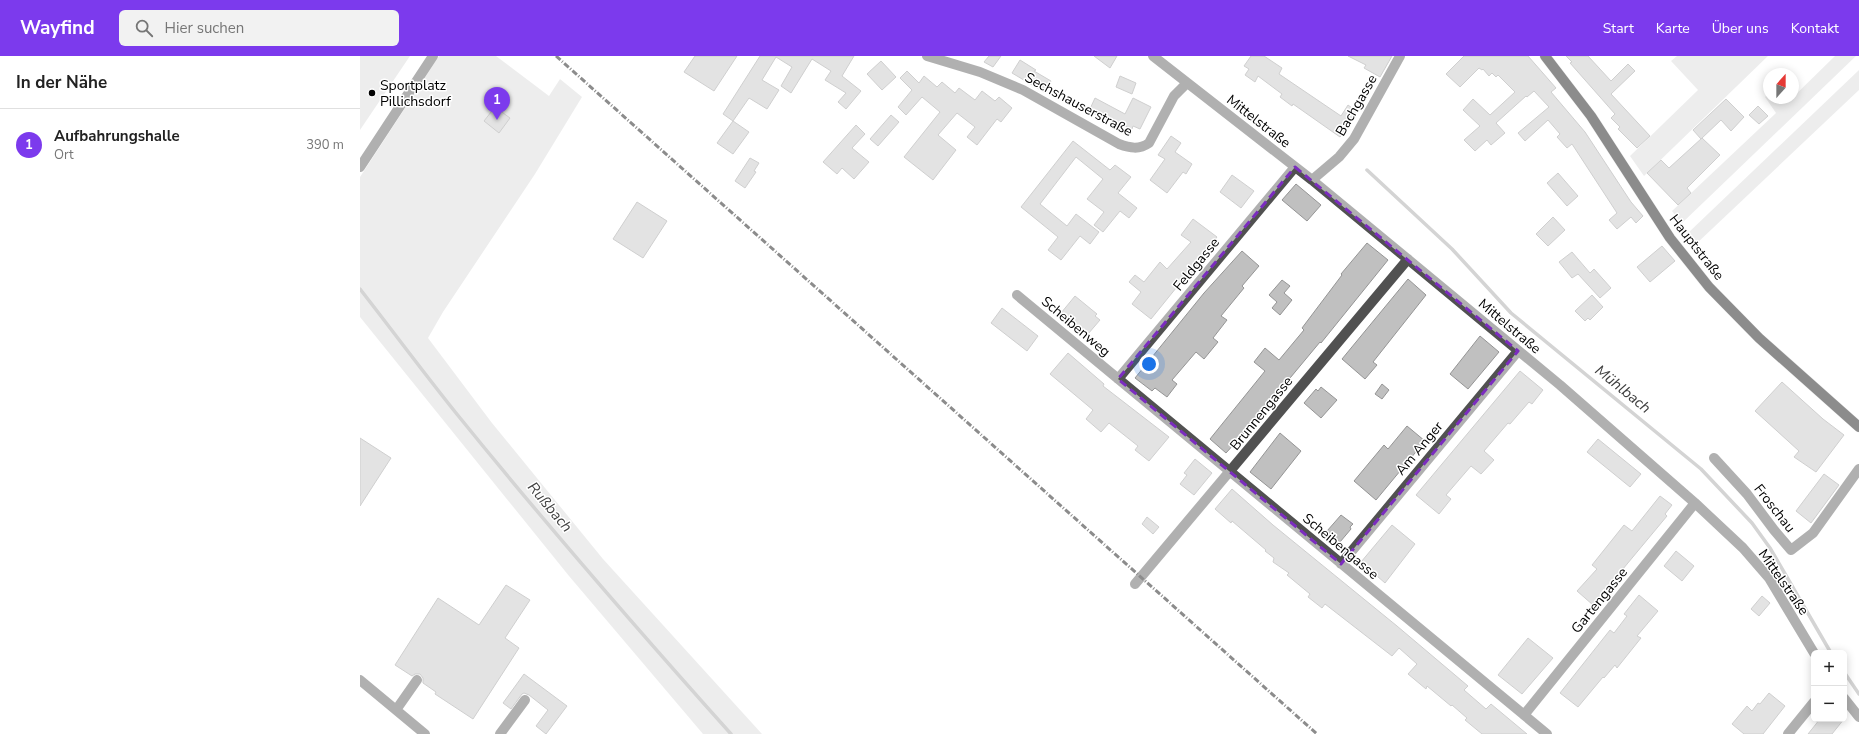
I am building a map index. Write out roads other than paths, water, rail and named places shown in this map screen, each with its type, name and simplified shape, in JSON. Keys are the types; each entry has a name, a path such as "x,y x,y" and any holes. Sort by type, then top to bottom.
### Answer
{"main road":[{"name":"Hauptstraße","path":"1545,56 1590,116 1670,238 1709,287 1759,338 1859,427"}],"street":[{"path":"360,167 433,56"},
{"name":"Sechshauserstraße","path":"927,56 980,72 1024,90 1119,144 1135,148 1143,147 1149,143 1174,96 1187,83"},
{"name":"Mittelstraße","path":"1153,56 1312,180 1518,351 1694,503 1743,548 1769,578 1812,650"},
{"name":"Bachgasse","path":"1312,180 1339,157 1354,139 1400,56"},
{"name":"Feldgasse","path":"1118,379 1295,167"},
{"name":"Brunnengasse","path":"1135,584 1408,260"},
{"name":"Scheibenweg","path":"1017,295 1118,379"},
{"name":"Am Anger","path":"1341,564 1518,351"},
{"name":"Scheibengasse","path":"1118,379 1547,734"},
{"name":"Froschau","path":"1714,458 1747,494 1791,550 1813,533 1859,469"},
{"name":"Gartengasse","path":"1524,715 1694,503"},
{"path":"360,680 425,734"},
{"path":"396,710 417,680"},
{"path":"500,734 525,700"},
{"path":"1847,702 1859,718"},
{"path":"1788,734 1811,706"}],"waterway":[{"name":"Mühlbach","path":"1367,170 1452,249 1511,313 1701,469 1752,523 1770,548 1829,650"},
{"name":"Rußbach","path":"360,289 444,398 523,495 731,734"},
{"name":"Mühlbach","path":"1847,676 1859,694"}],"railway":[{"path":"556,56 1317,734"}],"place":[{"name":"Sportplatz Pillichsdorf","path":"372,93"},
{"name":"Aufbahrungshalle","path":"497,120"}]}
